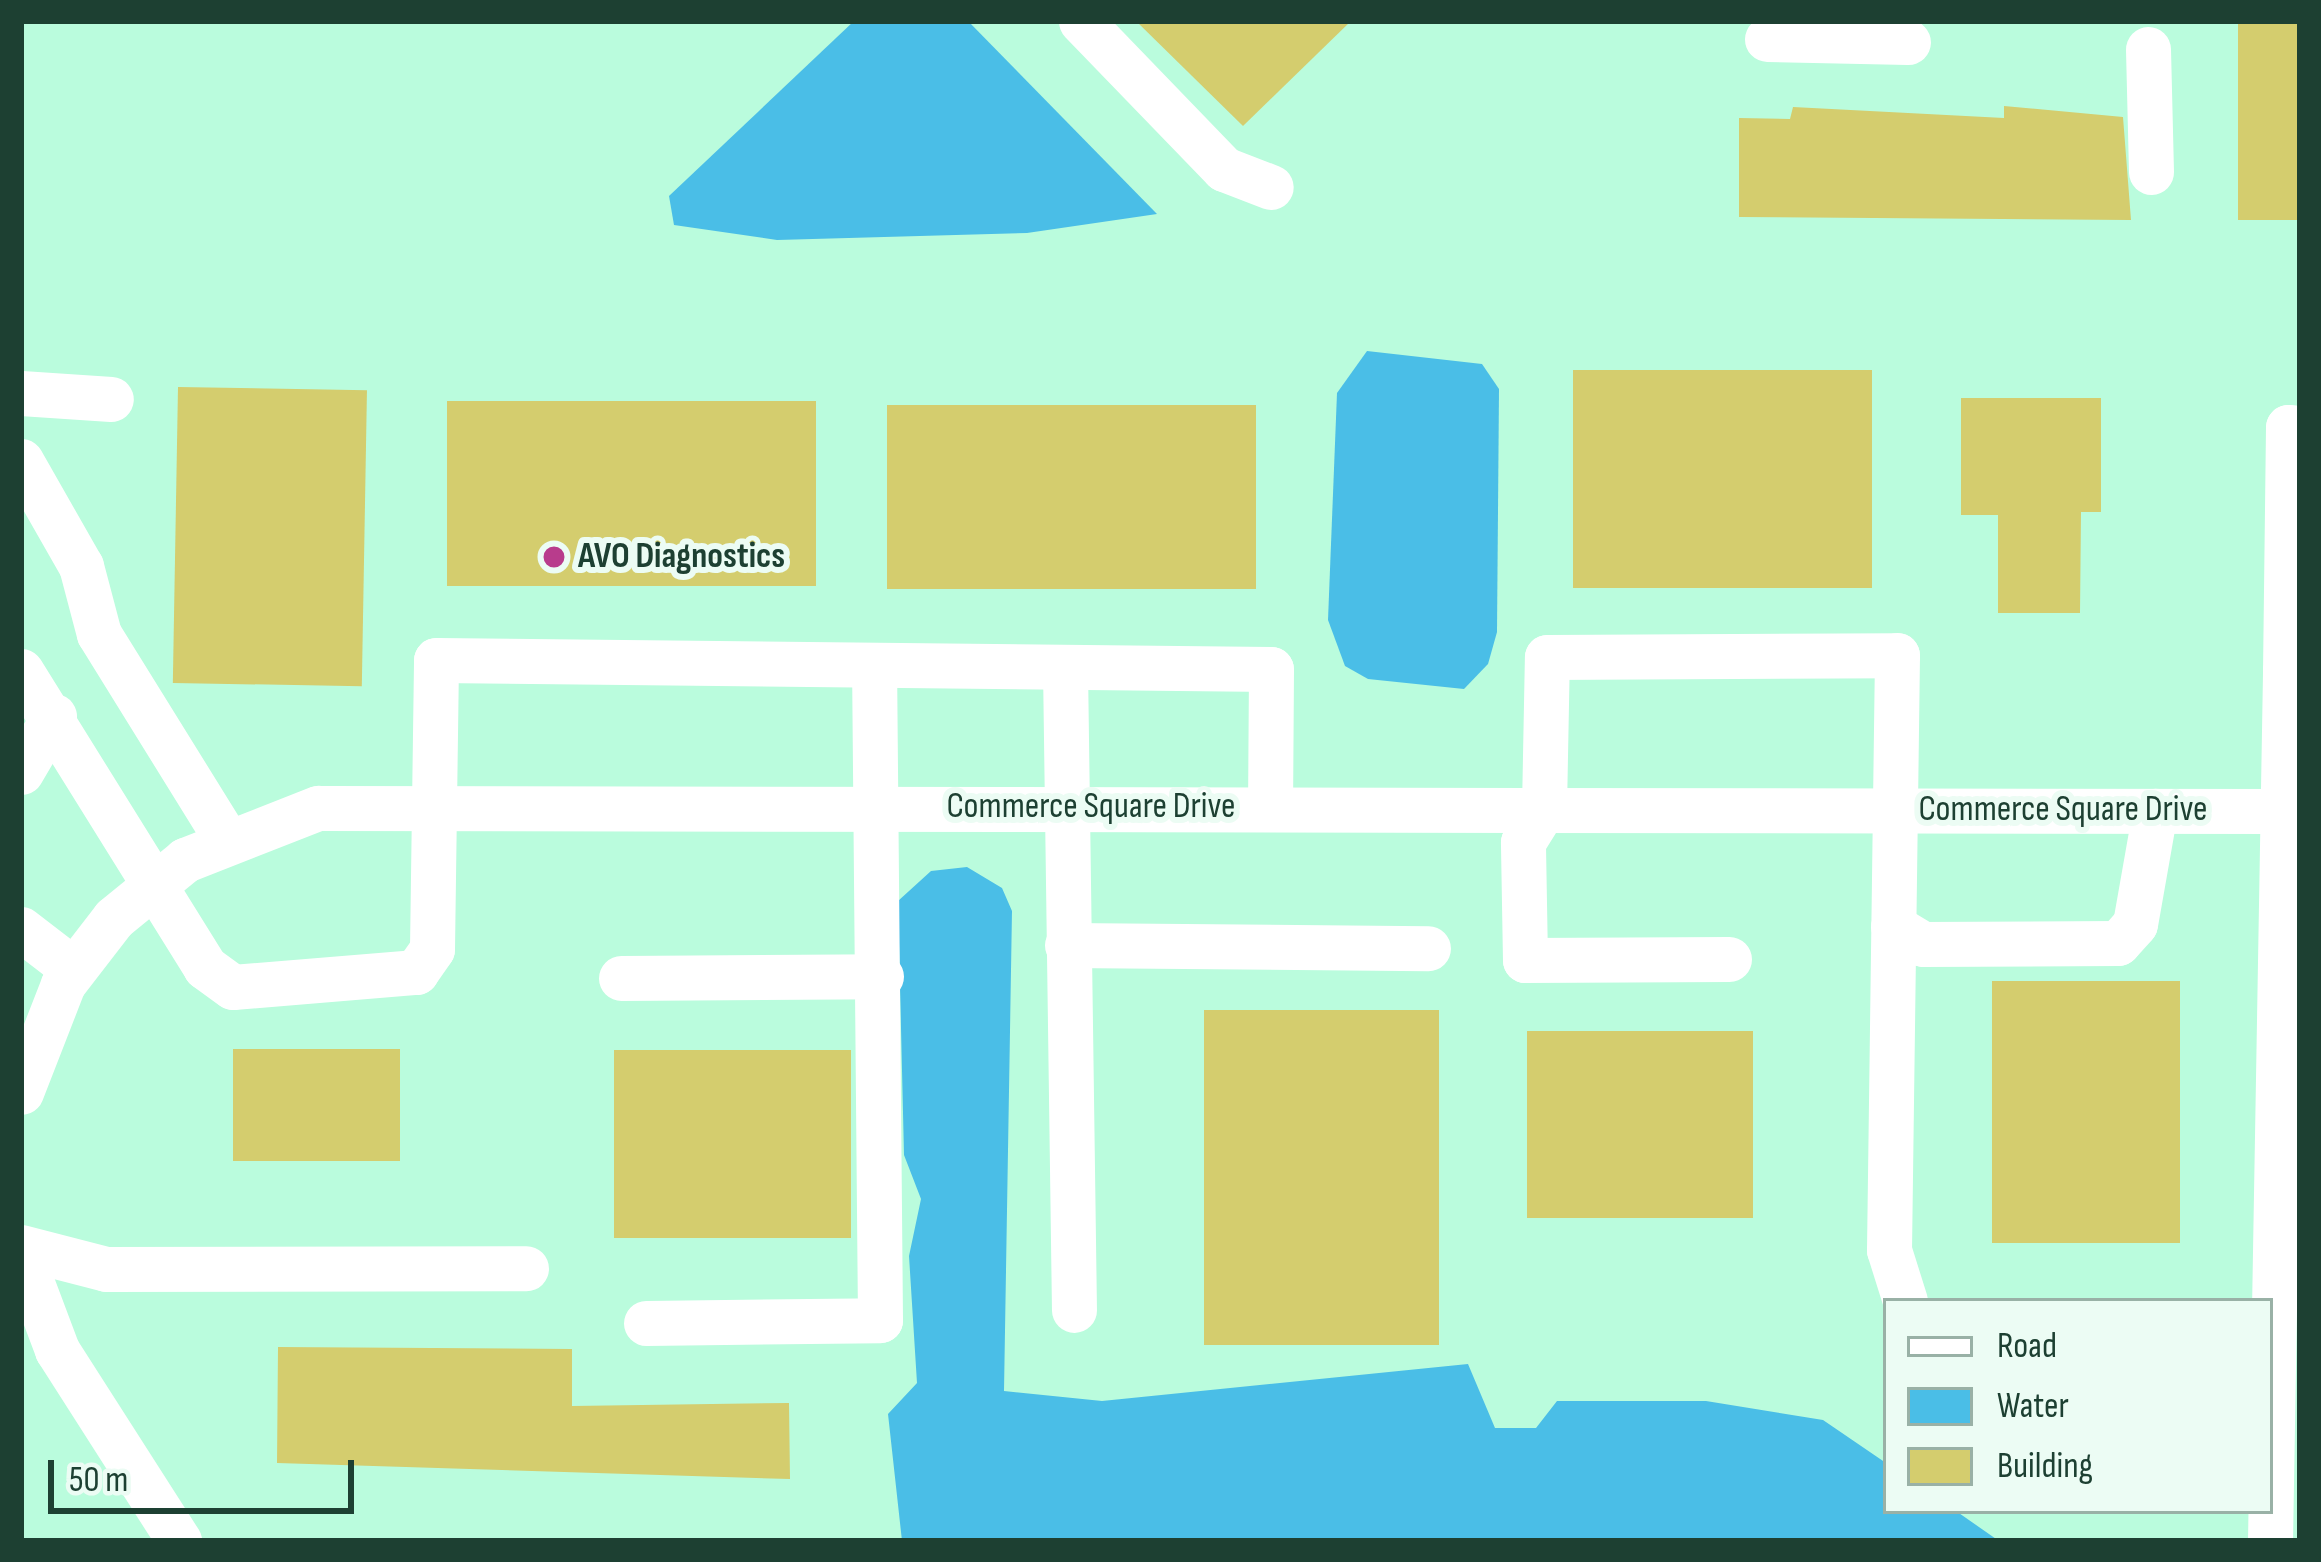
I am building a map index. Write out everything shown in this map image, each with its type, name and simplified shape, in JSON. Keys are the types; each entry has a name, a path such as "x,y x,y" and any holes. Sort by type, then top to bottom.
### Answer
{"street":[{"path":"1081,21 1224,169 1271,187"},
{"path":"1767,39 1907,42"},
{"path":"2148,49 2151,172"},
{"path":"21,393 111,399"},
{"path":"2278,1503 2291,1253 2293,670 2288,427 2300,428"},
{"path":"21,460 81,566 99,634 226,839"},
{"path":"1730,959 1525,960 1523,842 1544,808 1547,657 1897,656 1889,1250 1904,1298"},
{"path":"21,671 54,716 206,967 233,987 416,972 432,950 436,660 1271,669 1270,808"},
{"path":"646,1323 880,1320 881,976 874,665"},
{"path":"1065,667 1074,1310"},
{"path":"21,772 54,716"},
{"name":"Commerce Square Drive","path":"24,1067 73,969 154,882 226,839 319,808 434,804 2293,811"},
{"path":"1893,926 1923,944 2118,943 2135,924 2155,811"},
{"path":"21,929 73,969"},
{"path":"1067,945 1428,948"},
{"path":"621,978 881,976"},
{"path":"21,1250 106,1269 526,1268"},
{"path":"21,1250 57,1350 179,1541"}],"water":[{"path":"854,21 968,21 1157,214 1027,233 777,240 674,225 669,196"},
{"path":"1367,351 1482,364 1499,389 1497,632 1488,664 1464,689 1368,679 1345,666 1328,620 1337,393"},
{"path":"967,867 1002,888 1012,911 1004,1391 1102,1401 1468,1364 1495,1428 1536,1428 1557,1401 1706,1401 1823,1420 1883,1461 1883,1514 1960,1514 1999,1541 902,1541 888,1414 917,1383 909,1256 921,1199 904,1155 898,901 931,871"}],"building":[{"path":"1136,21 1351,21 1243,126"},
{"path":"2238,21 2300,21 2300,220 2238,220"},
{"path":"2004,106 2123,117 2131,220 1739,217 1739,118 1790,119 1793,107 2004,118"},
{"path":"1573,370 1872,370 1872,588 1573,588"},
{"path":"178,387 367,390 362,686 173,683"},
{"path":"1961,398 2101,398 2101,512 2081,512 2080,613 1998,613 1998,515 1961,515"},
{"path":"447,401 816,401 816,586 447,586"},
{"path":"887,405 1256,405 1256,589 887,589"},
{"path":"1992,981 2180,981 2180,1243 1992,1243"},
{"path":"1204,1010 1439,1010 1439,1345 1204,1345"},
{"path":"1527,1031 1753,1031 1753,1218 1527,1218"},
{"path":"233,1049 400,1049 400,1161 233,1161"},
{"path":"614,1050 851,1050 851,1238 614,1238"},
{"path":"278,1347 572,1349 572,1406 789,1403 790,1479 277,1463"}],"place":[{"name":"AVO Diagnostics","path":"554,557"}]}
